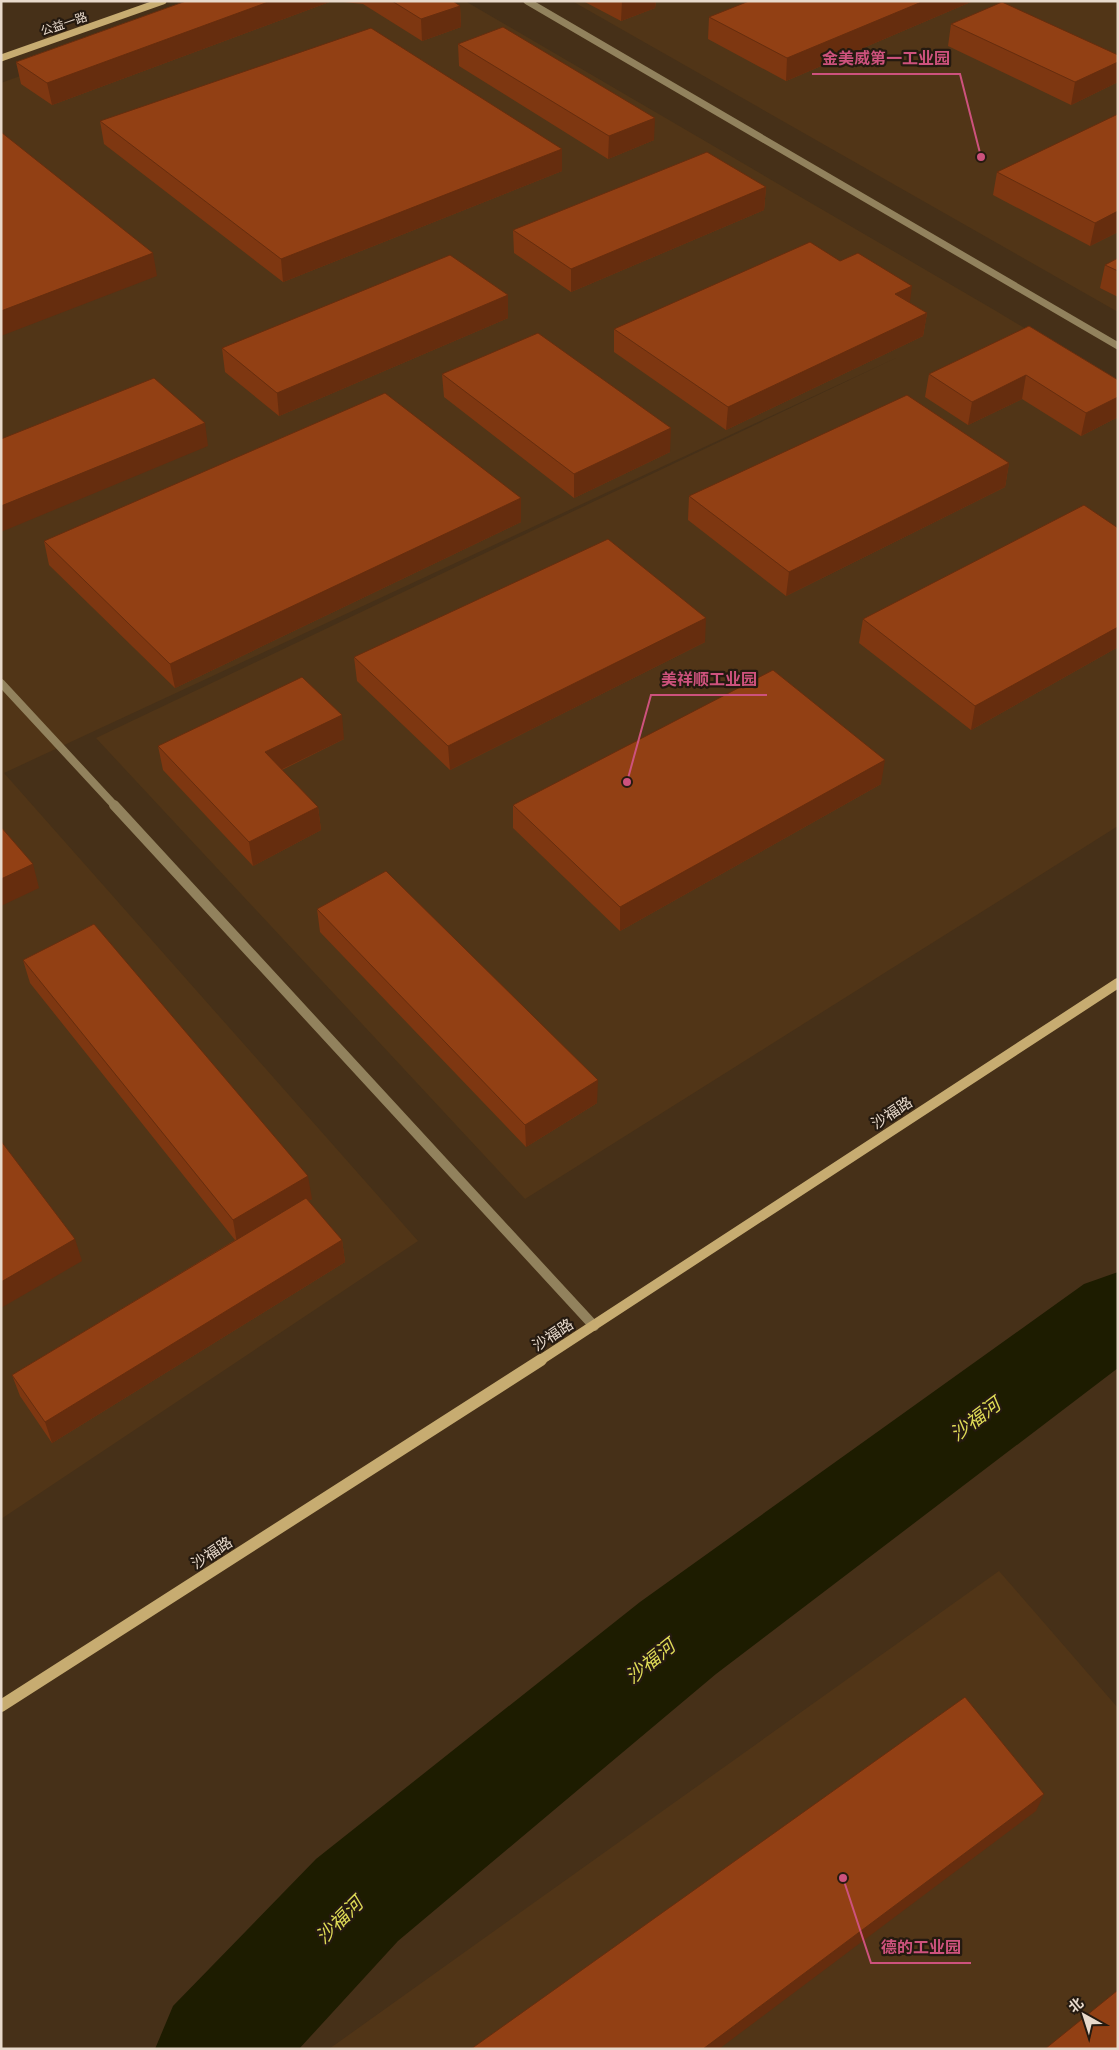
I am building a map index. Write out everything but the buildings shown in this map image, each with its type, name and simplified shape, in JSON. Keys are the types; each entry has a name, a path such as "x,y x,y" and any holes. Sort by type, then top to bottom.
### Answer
{"street":[{"name":"公益一路","path":"1,58 163,1"},
{"path":"528,1 1118,346"},
{"path":"1,682 594,1326"},
{"name":"沙福路","path":"1,1706 594,1326 1118,983"}],"shaded area":[{"path":"225,1 465,1 1118,384 1118,826 525,1199 96,738 898,357 4,773 418,1241 1,1519 1,83"},
{"path":"572,1 1118,1 1118,312"},
{"path":"999,1571 1118,1708 1118,2049 329,2049"}],"waterway":[{"name":"沙福河","path":"216,2049 357,1900 678,1638 1118,1313"}],"place":[{"name":"金美威第一工业园","path":"981,157"},
{"name":"美祥顺工业园","path":"627,782"},
{"name":"德的工业园","path":"843,1878"}]}
